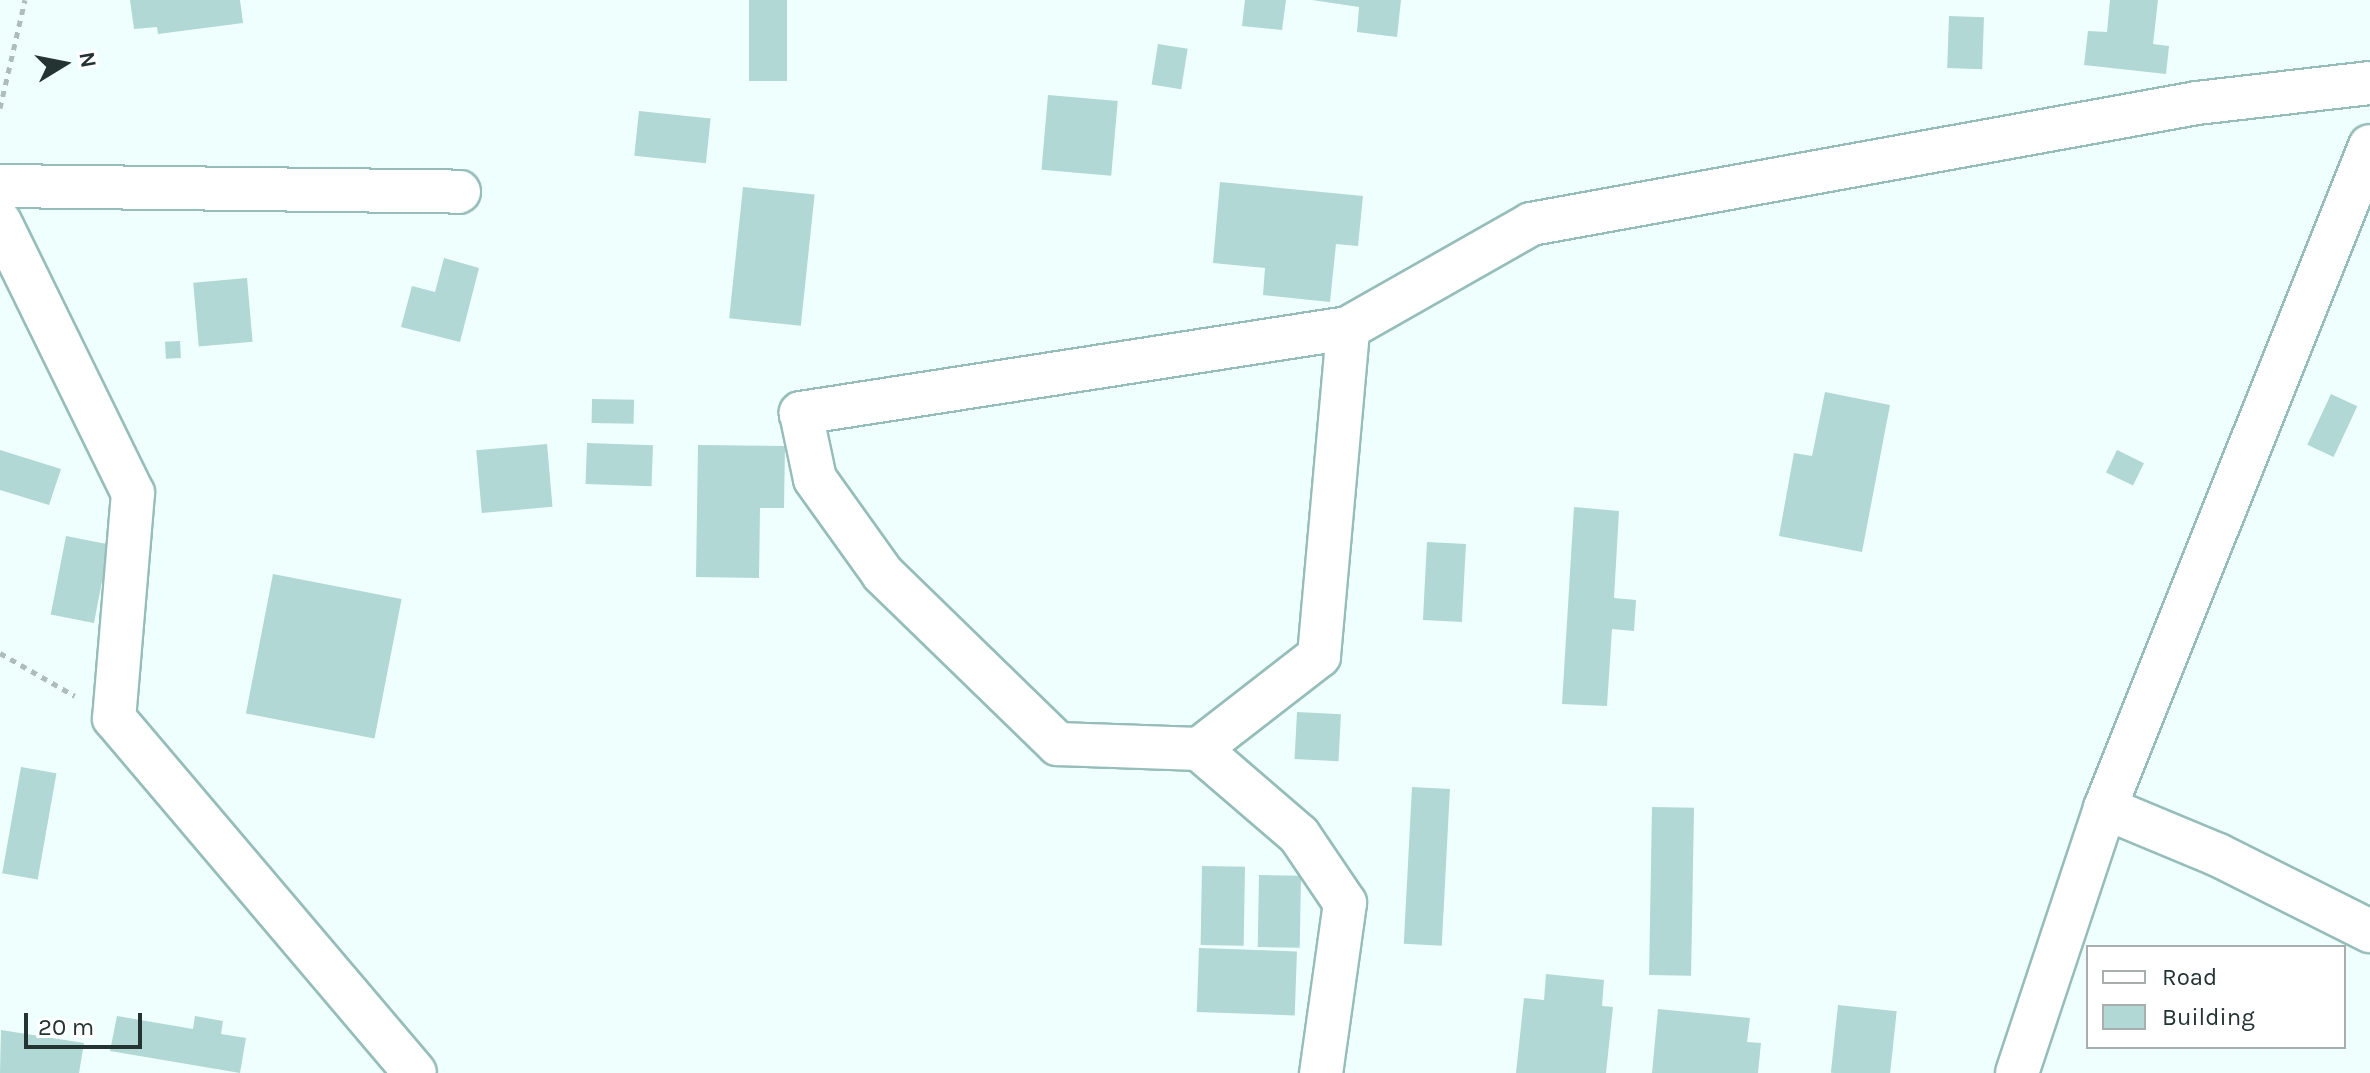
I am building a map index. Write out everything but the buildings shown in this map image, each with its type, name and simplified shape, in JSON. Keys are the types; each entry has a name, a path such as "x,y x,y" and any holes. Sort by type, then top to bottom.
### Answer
{"street":[{"path":"1321,1073 1345,903 1299,835 1199,749 1058,744 883,574 815,479 801,413 1348,328 1531,224 2197,103 2370,83"},
{"path":"2017,1073 2105,808 2370,146"},
{"path":"0,186 459,192"},
{"path":"0,222 133,493 114,718 415,1073"},
{"path":"1199,749 1319,656 1348,328"},
{"path":"2105,808 2218,855 2370,931"}],"path":[{"path":"0,108 25,0"},
{"path":"0,653 114,718"}]}
